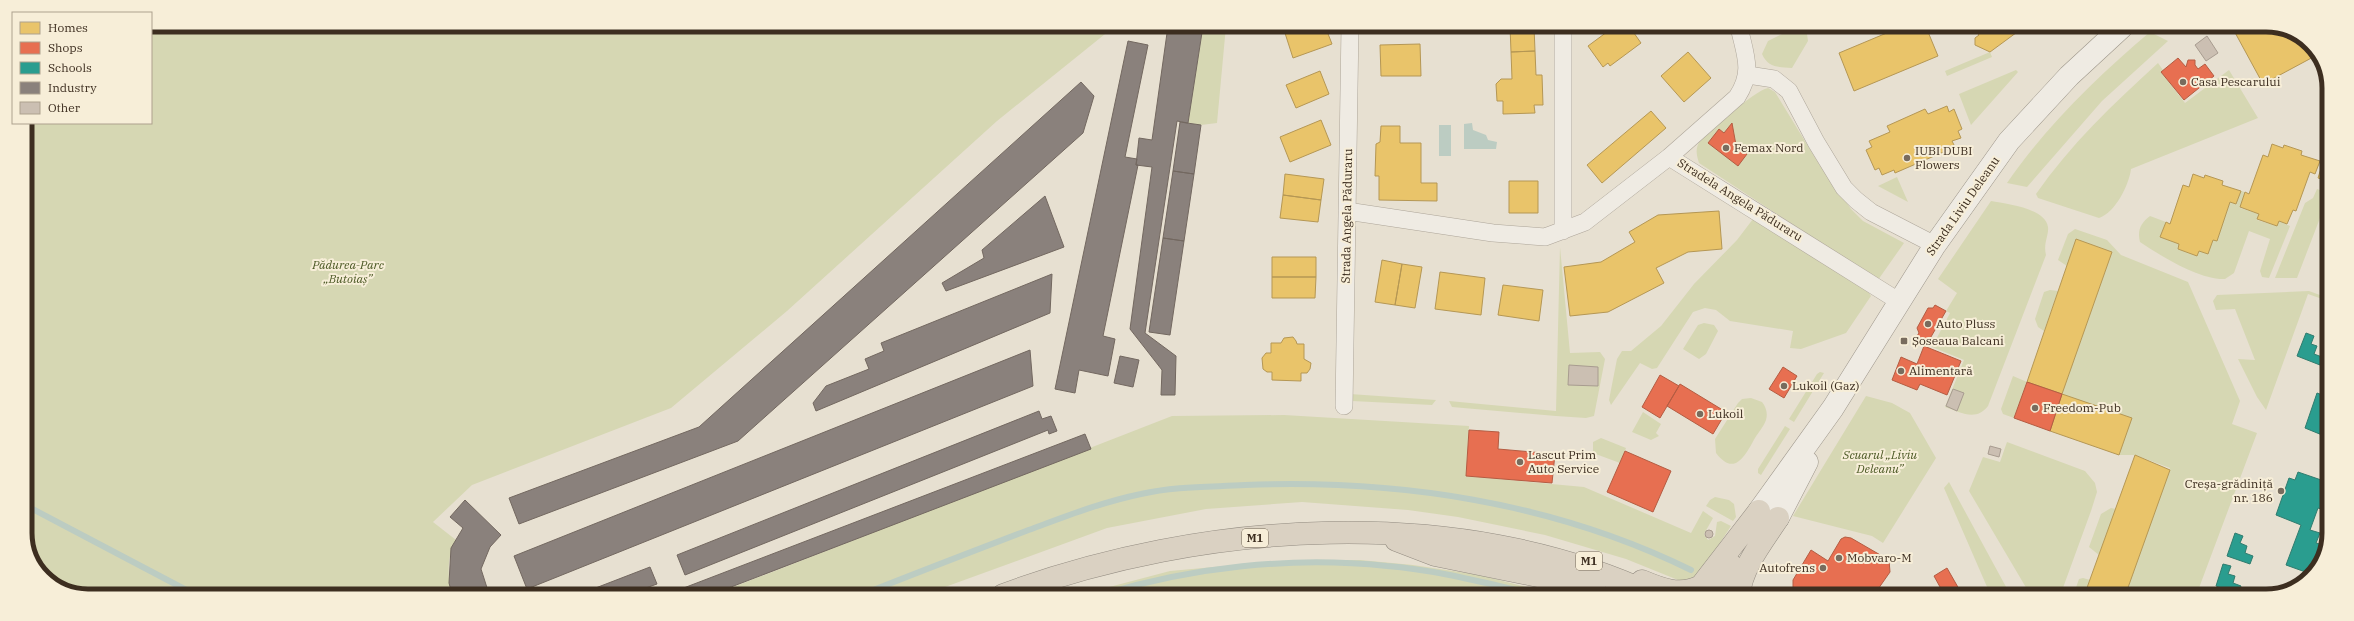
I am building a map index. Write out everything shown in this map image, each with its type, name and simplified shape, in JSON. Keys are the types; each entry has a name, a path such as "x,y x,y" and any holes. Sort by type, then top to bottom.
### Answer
{"highway":[{"name":"M1","path":"1695,589 1700,586 1769,520"},
{"path":"1720,589 1769,520"},
{"path":"1729,589 1769,520"},
{"path":"1740,589 1745,571 1769,520"},
{"name":"M1","path":"1379,534 1437,526 1499,537 1585,559 1654,586 1667,589"},
{"name":"M1","path":"1379,534 1435,555 1543,577 1580,589"},
{"name":"M1","path":"1379,534 1540,567 1575,576 1611,589"},
{"name":"M1","path":"1021,589 1074,571 1133,556 1187,546 1273,537 1379,534 1440,536 1500,546 1577,566 1638,589"}],"main road":[{"name":"Strada Liviu Deleanu","path":"1769,520 1833,408 1935,245 2009,141 2069,76 2117,32"}],"street":[{"name":"Strada Angela Păduraru","path":"1344,406 1350,32"},
{"path":"1563,32 1563,231"},
{"path":"1669,157 1737,97 1748,75 1740,32"},
{"path":"1748,75 1774,79 1789,90 1816,142 1844,188 1856,200 1871,212 1935,245"},
{"name":"Stradela Angela Păduraru","path":"1347,211 1527,237 1545,237 1585,222 1669,157 1900,302"}],"green space":[{"name":"Pădurea-Parc „Butoiaș”","path":"152,32 1108,32 997,121 787,311 671,408 472,485 433,522 456,540 449,560 449,581 451,589 88,589 66,585 46,570 36,555 32,537 32,124 152,124"},
{"path":"1202,32 1225,32 1217,123 1201,125 1188,123"},
{"path":"1786,32 1807,32 1808,41 1792,68 1774,66 1764,59 1762,54 1768,41"},
{"path":"2150,32 2168,41 2102,101 2027,187 2007,183 2022,162 2056,122 2092,84"},
{"path":"1990,52 1992,57 1947,76 1945,71"},
{"path":"2158,63 2163,70 2161,72 2185,103 2229,70 2258,118 2131,169 2127,183 2116,205 2105,215 2099,218 2038,198 2036,194 2078,142"},
{"path":"2016,70 2018,72 1971,125 1959,94"},
{"path":"1768,88 1775,92 1819,164 1851,209 1863,221 1904,243 1878,280 1699,163 1697,151 1701,139 1753,96"},
{"path":"1897,177 1908,202 1878,186"},
{"path":"2317,189 2322,191 2322,217 2320,218 2297,278 2275,278 2305,203 2313,198"},
{"path":"2241,191 2245,192 2240,208 2259,214 2257,220 2277,226 2279,221 2290,226 2269,278 2262,277 2260,271 2270,239 2249,231 2234,273 2225,279 2204,276 2192,271 2158,254 2140,242 2140,227 2150,216 2166,222 2160,237 2179,244 2178,249 2197,256 2199,251 2208,254 2213,240 2217,241 2230,202 2236,204"},
{"path":"1991,201 2033,211 2040,215 2045,221 2048,227 2048,233 2045,247 2046,255 1988,406 1978,414 1973,415 1945,407 1964,360 1932,347 1950,313 1946,311 1957,293 1938,279"},
{"path":"1753,219 1867,290 1871,296 1846,333 1801,349 1790,348 1793,331 1730,321 1716,310 1705,308 1693,312 1657,368 1652,369 1640,363 1611,405 1609,400 1617,359 1622,351 1631,351 1661,326 1694,284 1737,240"},
{"path":"2075,229 2107,240 2121,255 2188,282 2240,401 2232,424 2257,433 2199,589 2127,589 2170,468 2135,455 2119,455 2131,419 2062,394 2112,252 2076,239 2067,266 2058,260 2068,234"},
{"path":"1560,247 1570,353 1600,352 1605,359 1594,416 1586,418 1452,407 1449,401 1556,411"},
{"path":"2050,290 2058,291 2044,331 2038,327 2035,319 2044,292"},
{"path":"2309,291 2322,296 2322,299 2308,294 2266,410 2257,397 2238,359 2255,360 2235,309 2216,310 2213,301 2217,295"},
{"path":"1704,323 1714,325 1718,331 1706,354 1699,359 1683,349 1698,325"},
{"path":"1820,372 1824,373 1794,422 1789,419 1817,374"},
{"path":"2013,376 2027,382 2014,418 2003,414 2001,409"},
{"path":"1350,394 1436,400 1432,405 1352,401"},
{"name":"Scuarul „Liviu Deleanu”","path":"1866,396 1892,403 1910,413 1936,458 1883,543 1872,536 1793,516"},
{"path":"1751,398 1762,402 1766,408 1766,420 1744,456 1739,461 1729,463 1723,460 1716,453 1715,439 1738,403 1742,399"},
{"path":"1643,412 1661,424 1656,433 1659,436 1651,440 1632,432"},
{"path":"1284,415 1469,426 1466,476 1584,487 1691,533 1703,511 1713,518 1704,534 1708,540 1715,536 1717,522 1721,521 1731,526 1699,575 1683,582 1626,559 1545,535 1458,517 1408,510 1302,502 1206,509 1107,528 939,589 728,589 1172,416"},
{"path":"1785,426 1790,429 1761,475 1758,473 1758,469"},
{"path":"1601,438 1626,448 1620,463 1593,453 1593,442"},
{"path":"2007,442 2085,471 2095,483 2097,492 2063,589 2027,589 1969,491 1983,457 2000,462"},
{"path":"1949,482 2007,589 1988,589 1944,488"},
{"path":"1715,497 1729,500 1734,504 1736,517 1733,521 1706,506 1710,500"},
{"path":"2111,508 2116,509 2099,555 2089,547 2101,514"},
{"path":"1360,560 1413,565 1480,575 1533,589 1102,589 1170,571 1279,561"},
{"path":"2083,578 2090,580 2087,589 2075,589 2079,579"}],"shaded area":[{"path":"1472,123 1473,130 1486,135 1488,140 1497,142 1496,149 1464,149 1464,124"},
{"path":"1439,125 1451,125 1451,156 1439,156"}],"building: Homes":[{"path":"1285,32 1327,32 1332,44 1293,58"},
{"path":"1510,32 1534,32 1535,51 1511,52"},
{"path":"1607,32 1633,32 1641,43 1610,66 1608,63 1603,67 1588,46"},
{"path":"1889,32 1928,32 1938,56 1854,91 1839,53"},
{"path":"1977,32 2017,32 1990,52 1975,45 1975,38 1979,35"},
{"path":"2235,32 2266,32 2284,35 2294,39 2313,57 2263,84"},
{"path":"1420,44 1421,76 1381,76 1380,45"},
{"path":"1535,51 1536,75 1542,75 1543,105 1534,105 1535,113 1503,114 1503,101 1497,101 1496,84 1501,79 1512,79 1511,52"},
{"path":"1688,52 1711,78 1684,102 1661,76"},
{"path":"1320,71 1329,94 1296,108 1286,85"},
{"path":"1947,106 1949,112 1954,109 1962,129 1958,131 1961,138 1952,141 1955,147 1895,173 1894,170 1882,175 1879,168 1875,170 1866,150 1872,147 1869,141 1890,132 1887,126 1925,109 1928,114"},
{"path":"1651,111 1666,128 1602,183 1587,165"},
{"path":"1321,120 1331,145 1290,162 1280,137"},
{"path":"1381,126 1400,126 1400,143 1421,143 1421,183 1437,183 1437,201 1379,200 1379,176 1375,176 1376,144 1380,142"},
{"path":"2272,144 2283,148 2284,145 2302,151 2301,155 2320,161 2315,174 2310,172 2296,211 2293,210 2287,224 2279,221 2277,226 2257,219 2259,214 2240,207 2245,192 2249,194 2263,155 2268,157"},
{"path":"2322,165 2322,179 2318,178"},
{"path":"1285,174 1324,179 1321,200 1283,195"},
{"path":"2193,174 2204,178 2205,175 2223,181 2222,185 2241,191 2236,204 2230,202 2217,241 2213,240 2208,254 2199,251 2197,256 2178,249 2179,244 2160,237 2166,222 2170,224 2183,185 2189,187"},
{"path":"1509,181 1538,181 1538,213 1509,213"},
{"path":"1283,195 1321,200 1318,222 1280,218"},
{"path":"1719,211 1722,249 1688,252 1656,268 1664,283 1608,312 1570,316 1564,267 1601,262 1635,242 1629,232 1658,215"},
{"path":"2076,239 2112,252 2062,394 2027,382"},
{"path":"1272,257 1316,257 1316,277 1272,277"},
{"path":"1382,260 1402,264 1395,305 1375,302"},
{"path":"1402,264 1422,267 1415,308 1395,305"},
{"path":"1440,272 1485,278 1481,315 1435,309"},
{"path":"1272,277 1316,277 1315,298 1272,298"},
{"path":"1503,285 1543,290 1539,321 1498,315"},
{"path":"1293,337 1297,344 1304,344 1304,359 1311,363 1310,369 1307,373 1301,373 1301,381 1272,380 1272,372 1267,372 1263,369 1262,358 1266,353 1271,353 1271,343 1281,343 1284,338"},
{"path":"2062,394 2132,418 2119,455 2050,431"},
{"path":"2135,455 2170,470 2128,589 2087,589"}],"building: Shops":[{"path":"2178,58 2186,67 2188,60 2195,60 2195,65 2198,69 2205,64 2214,76 2184,100 2161,72"},
{"path":"1732,123 1736,145 1747,154 1738,166 1708,143 1719,129 1724,133"},
{"path":"1935,305 1946,311 1928,342 1917,336 1919,333 1917,328 1928,308 1933,308"},
{"path":"1924,346 1961,361 1947,395 1920,384 1917,390 1892,380 1901,357 1917,364"},
{"path":"1783,367 1797,376 1784,398 1769,389"},
{"path":"1660,375 1679,386 1660,418 1642,407"},
{"path":"2027,382 2062,394 2050,431 2014,418"},
{"path":"1680,384 1726,412 1713,434 1667,406"},
{"path":"1469,430 1499,432 1498,449 1555,454 1552,483 1466,476"},
{"path":"1625,451 1671,471 1653,512 1607,492"},
{"path":"1845,537 1851,538 1889,560 1890,572 1878,589 1796,589 1793,587 1793,580 1811,550 1828,561 1841,539"},
{"path":"1947,568 1959,589 1941,589 1934,576"}],"building: Schools":[{"path":"2306,333 2314,336 2311,344 2317,346 2314,354 2322,357 2320,365 2297,356"},
{"path":"2317,393 2322,395 2322,435 2305,428"},
{"path":"2298,472 2322,480 2322,509 2318,508 2310,530 2320,533 2316,543 2321,544 2315,561 2306,572 2286,565 2301,525 2276,515 2289,478 2295,480"},
{"path":"2235,533 2243,536 2240,543 2247,546 2245,553 2253,556 2250,564 2227,556"},
{"path":"2223,564 2231,566 2228,574 2235,576 2233,583 2241,586 2240,589 2224,589 2216,586"}],"building: Industry":[{"path":"1167,32 1202,32 1188,123 1177,121 1145,333 1176,356 1175,395 1161,395 1162,370 1130,329 1152,167 1136,165 1139,138 1152,140"},
{"path":"1128,41 1148,45 1125,157 1137,159 1136,165 1138,165 1103,336 1115,339 1108,376 1079,370 1075,393 1055,389"},
{"path":"1081,82 1094,96 1083,133 738,441 519,524 509,498 699,427"},
{"path":"1180,122 1201,125 1194,174 1173,171"},
{"path":"1173,171 1194,174 1184,241 1163,238"},
{"path":"1045,196 1064,247 946,291 942,283 984,258 982,250"},
{"path":"1163,238 1184,241 1170,335 1149,332"},
{"path":"1052,274 1050,313 816,411 813,403 826,386 869,369 865,359 884,351 881,343"},
{"path":"1030,350 1033,386 527,589 514,556"},
{"path":"1120,356 1139,360 1133,387 1114,383"},
{"path":"1039,411 1042,419 1051,416 1057,431 1049,434 1048,430 685,575 677,555"},
{"path":"1085,434 1091,449 726,589 681,589"},
{"path":"465,500 501,535 490,547 481,569 487,589 451,589 449,583 451,548 463,528 450,517"},
{"path":"650,567 657,584 643,589 593,589"}],"building: Other":[{"path":"2207,36 2218,53 2206,61 2195,45"},
{"path":"1569,365 1598,367 1598,386 1568,385"},
{"path":"1953,389 1964,393 1957,411 1946,406"},
{"path":"1990,446 2001,449 1999,457 1988,454"},
{"path":"1709,530 1712,531 1712,537 1709,538 1706,537 1705,534 1706,531"}],"waterway":[{"path":"876,589 1026,531 1112,501 1154,491 1193,487 1245,485 1302,484 1359,486 1417,491 1473,500 1529,512 1584,527 1638,547 1691,570"},
{"path":"32,509 185,589"},
{"path":"1121,589 1170,577 1206,571 1278,563 1315,562 1351,563 1406,568 1463,578 1512,589"}],"place":[{"name":"Casa Pescarului","path":"2183,82"},
{"name":"Femax Nord","path":"1726,148"},
{"name":"IUBI DUBI Flowers","path":"1907,158"},
{"name":"Auto Pluss","path":"1928,324"},
{"name":"Șoseaua Balcani","path":"1904,341"},
{"name":"Alimentară","path":"1901,371"},
{"name":"Lukoil (Gaz)","path":"1784,386"},
{"name":"Freedom-Pub","path":"2035,408"},
{"name":"Lukoil","path":"1700,414"},
{"name":"Lascut Prim Auto Service","path":"1520,462"},
{"name":"Creșa-grădiniță nr. 186","path":"2281,491"},
{"name":"Mobvaro-M","path":"1839,558"},
{"name":"Autofrens","path":"1823,568"}]}
